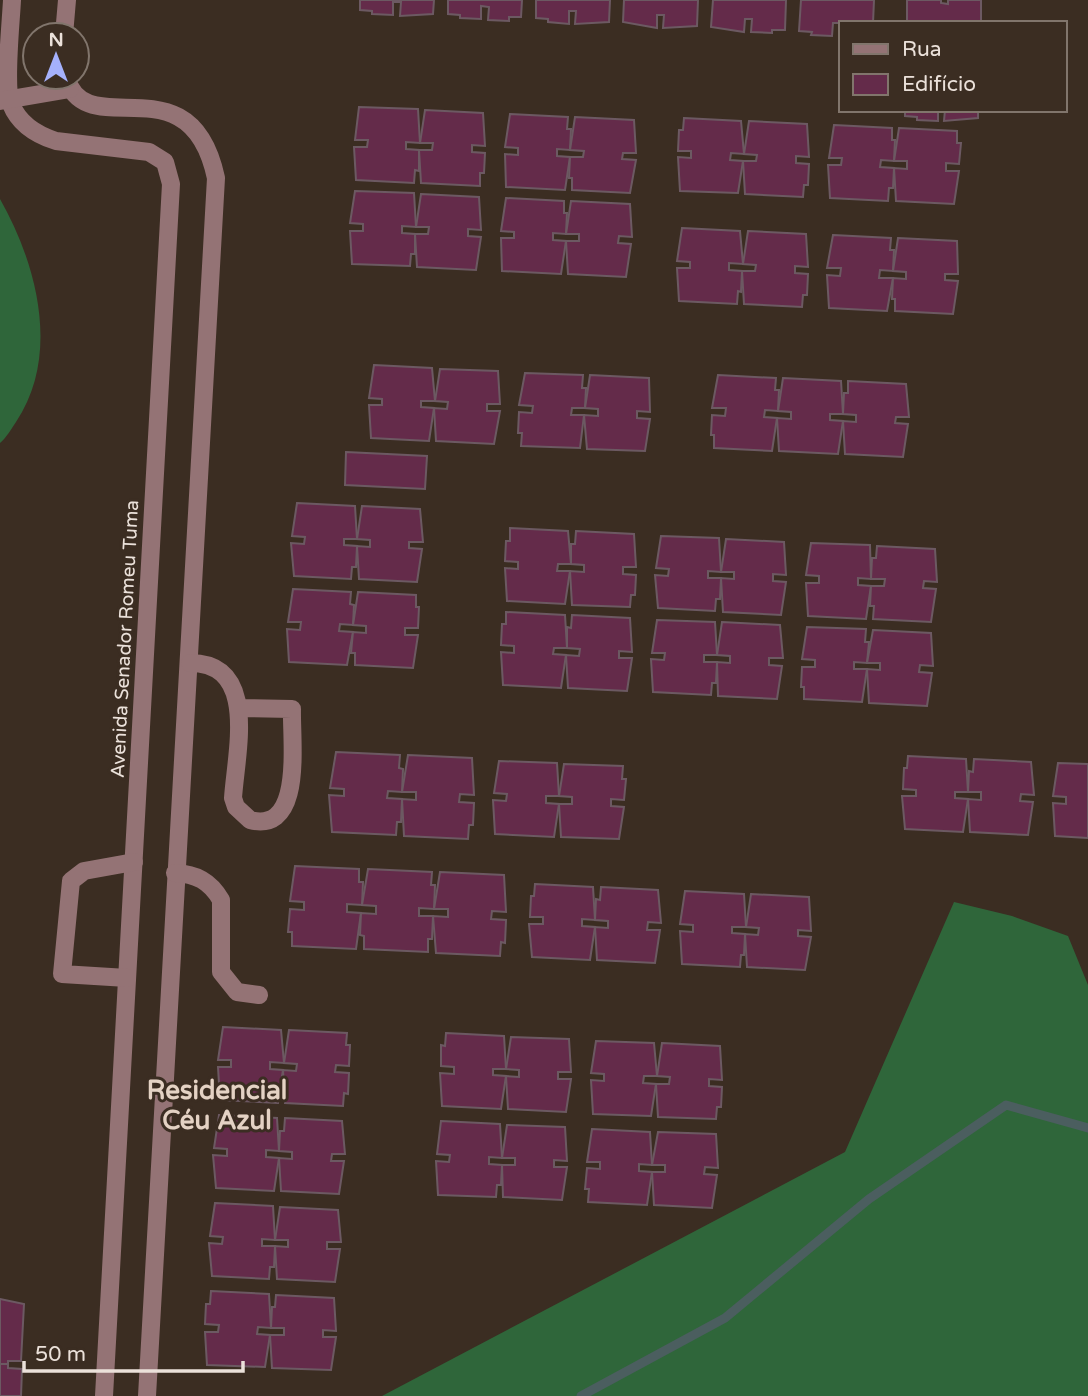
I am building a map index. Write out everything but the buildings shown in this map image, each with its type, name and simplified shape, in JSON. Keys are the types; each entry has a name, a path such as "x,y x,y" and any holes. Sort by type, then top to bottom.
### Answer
{"street":[{"path":"12,0 5,101 40,91"},
{"path":"65,21 66,0"},
{"path":"75,91 86,105 161,108 178,116 204,142 216,178 147,1396"},
{"name":"Avenida Senador Romeu Tuma","path":"5,101 22,121 43,137 70,143 149,152 165,162 170,173 104,1396"},
{"path":"190,663 201,663 223,672 235,688 238,708 233,798 242,815 260,822 280,816 289,797 292,709 238,708"},
{"path":"127,978 62,974 71,881 84,871 134,862"},
{"path":"175,873 197,876 215,889 221,900 221,972 237,992 259,995"}],"green space":[{"path":"0,199 13,224 33,280 39,310 40,339 38,368 30,396 16,422 0,443"},
{"path":"954,902 1012,916 1068,936 1088,985 1088,1396 382,1396 845,1152"}],"waterway":[{"path":"581,1396 725,1318 869,1199 1006,1105 1088,1128"}],"district":[{"name":"Residencial Céu Azul","path":"217,1105"}]}
